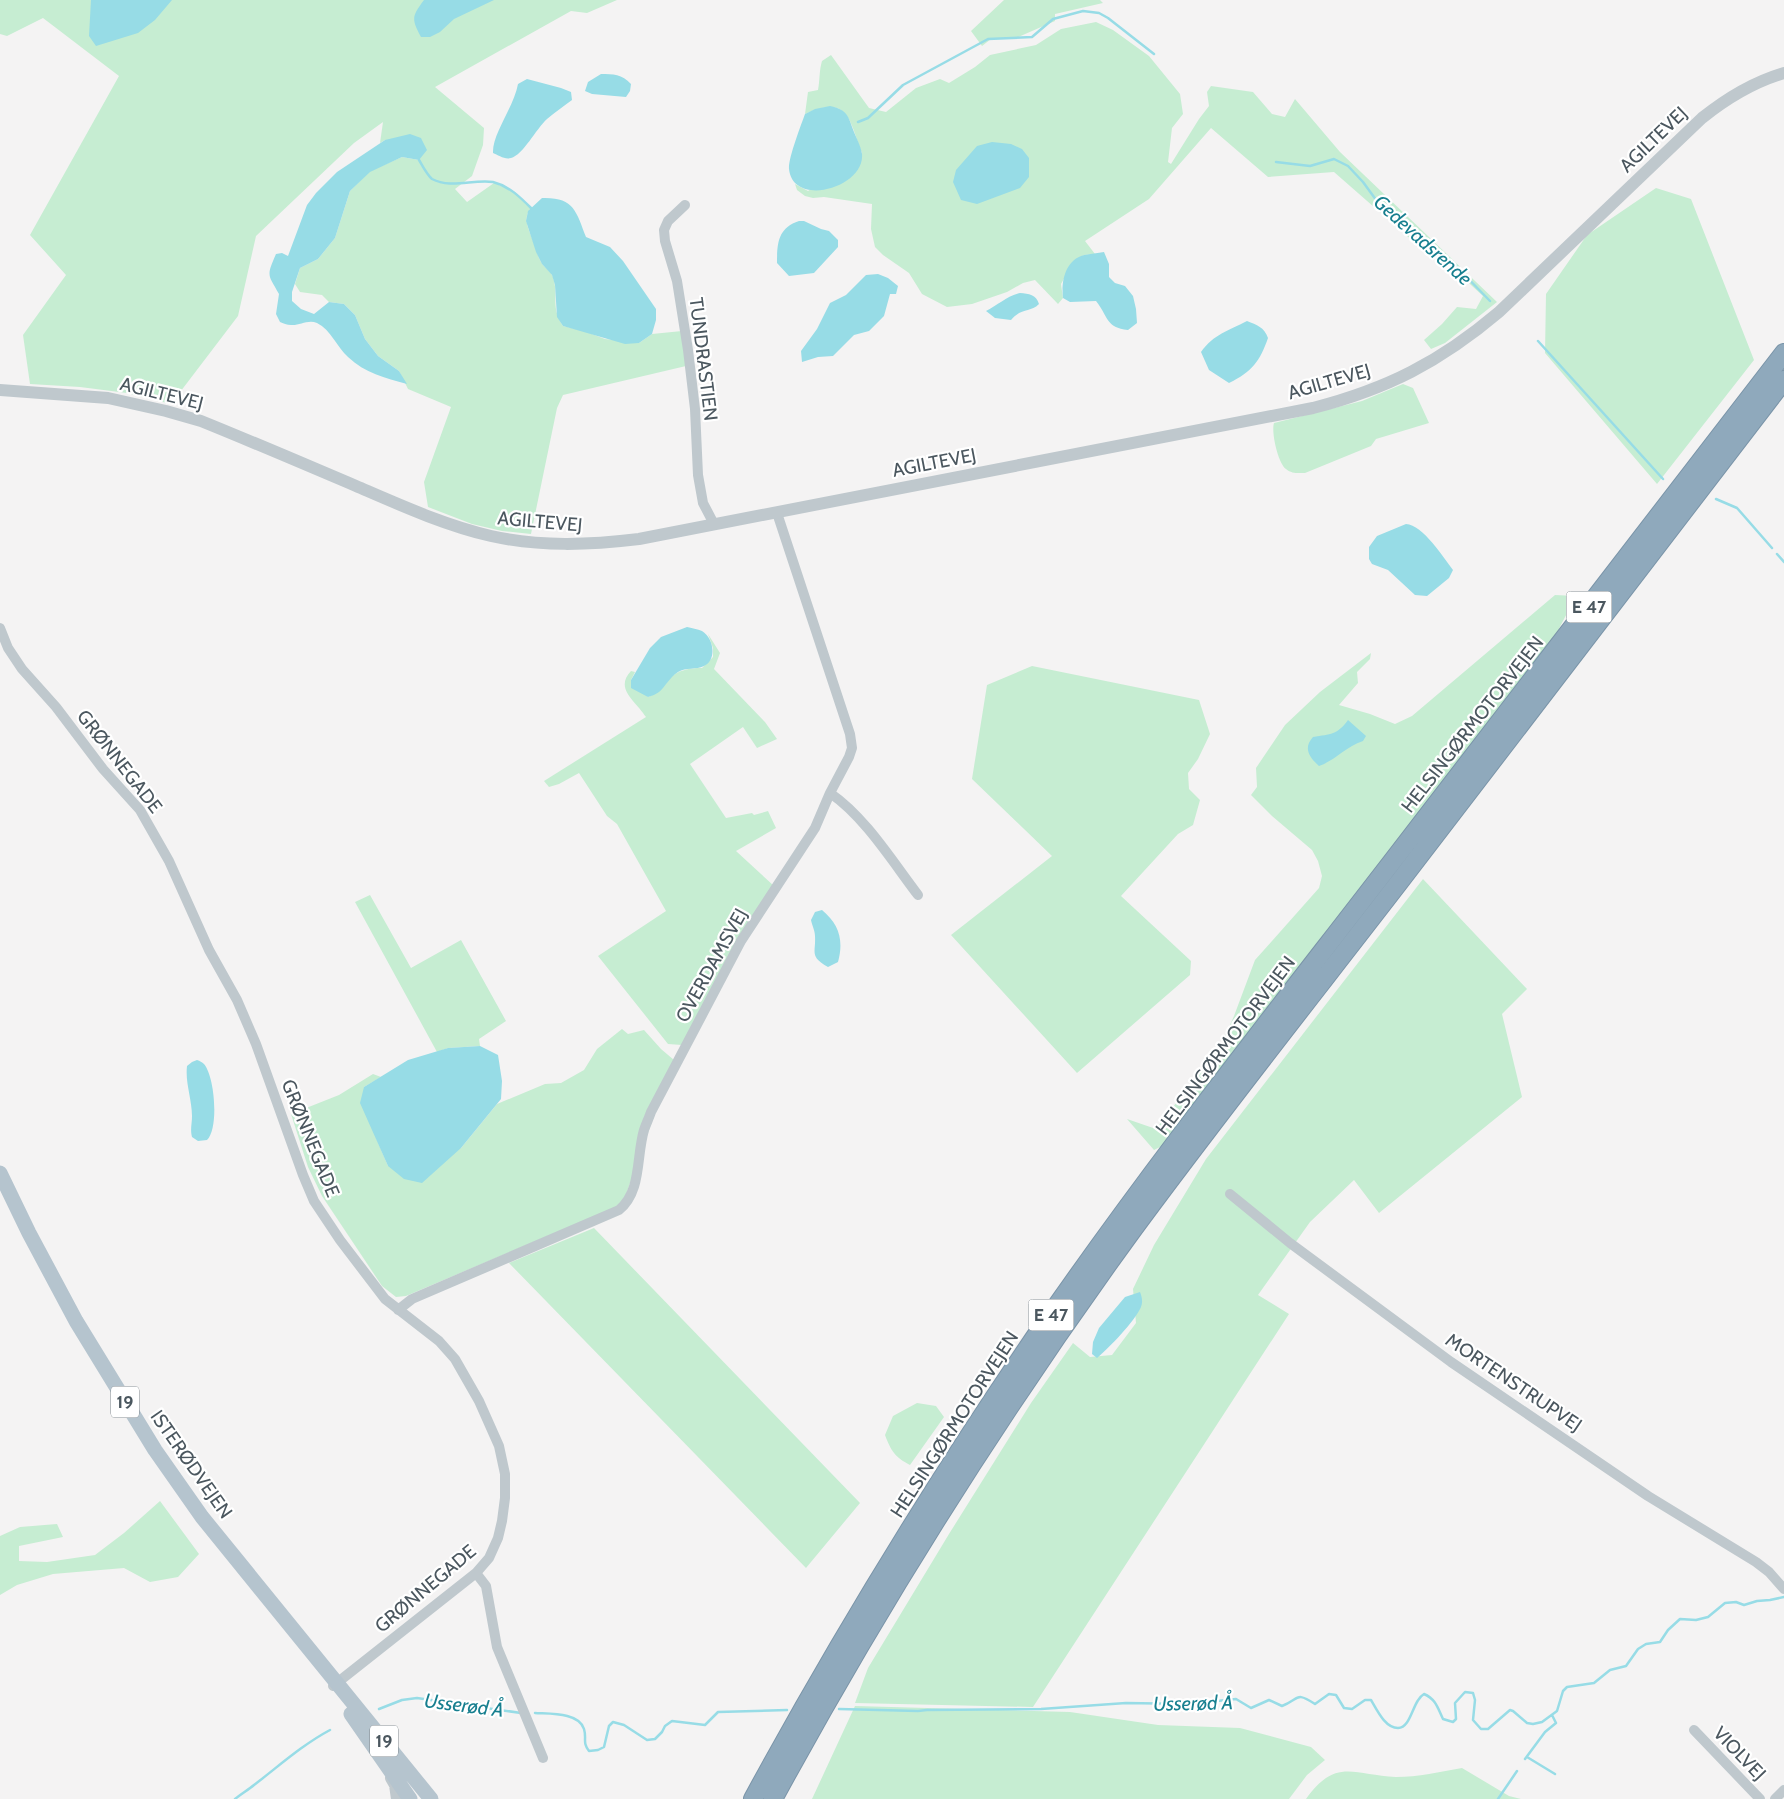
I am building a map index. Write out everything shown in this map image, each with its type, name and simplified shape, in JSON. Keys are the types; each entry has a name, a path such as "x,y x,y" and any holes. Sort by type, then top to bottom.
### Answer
{"highway":[{"name":"HELSINGØRMOTORVEJEN","path":"753,1799 836,1651 931,1497 1042,1327 1122,1215 1256,1038 1784,354"},
{"name":"HELSINGØRMOTORVEJEN","path":"773,1799 910,1562 1015,1399 1128,1237 1262,1059 1784,380"},
{"path":"742,1799 801,1698 836,1651"}],"main road":[{"name":"ISTERØDVEJEN","path":"0,1173 29,1233 76,1321 155,1450 202,1517 335,1685 431,1799"},
{"name":"ISTERØDVEJEN","path":"335,1685 371,1744 410,1799"}],"street":[{"name":"AGILTEVEJ","path":"0,390 108,398 201,421 413,511 491,536 530,542 596,544 639,539 1313,408 1369,391 1407,375 1456,346 1499,312 1702,118 1725,100 1749,86 1784,73"},
{"name":"TUNDRASTIEN","path":"685,205 668,221 664,230 665,241 677,281 688,350 698,475 703,503 714,524"},
{"name":"OVERDAMSVEJ","path":"398,1310 412,1299 619,1210 626,1204 635,1183 644,1131 651,1112 741,941 815,828 830,793 849,757 852,748 850,734 777,513"},
{"name":"GRØNNEGADE","path":"0,628 8,648 22,669 56,707 103,769 140,810 155,835 169,861 209,950 237,1000 256,1044 314,1201 385,1299 440,1341 455,1360 479,1401 499,1446 505,1474 505,1499 498,1538 489,1558 476,1573 335,1685"},
{"path":"830,793 843,801 863,823 918,895"},
{"name":"MORTENSTRUPVEJ","path":"1230,1194 1290,1243 1451,1362 1648,1496 1756,1562 1769,1572 1784,1589"},
{"path":"476,1573 486,1586 497,1647 543,1758"},
{"name":"VIOLVEJ","path":"1694,1730 1760,1799"},
{"path":"371,1744 395,1786 397,1799"},
{"path":"1775,1799 1784,1790"}],"green space":[{"path":"0,0 617,0 587,13 571,11 435,87 484,128 483,145 472,176 455,189 467,202 494,183 515,192 531,208 527,216 528,228 542,264 553,277 557,313 563,326 605,339 639,343 652,334 682,331 686,366 563,395 557,408 531,534 502,531 472,524 428,507 424,482 451,407 408,389 399,371 378,356 365,339 355,315 344,304 329,302 322,295 300,292 295,284 300,268 318,259 335,238 350,191 370,171 402,157 419,160 385,140 380,143 383,122 354,143 256,236 238,316 171,404 127,393 80,387 30,384 23,335 66,275 30,235 119,76 43,18 7,36 0,34"},
{"path":"1004,0 1100,0 1103,3 1055,14 1055,21 1016,38 991,39 982,46 971,31"},
{"path":"1096,22 1113,30 1149,56 1180,94 1183,114 1172,128 1168,162 1171,164 1209,106 1207,92 1211,86 1253,92 1272,114 1285,117 1295,99 1340,152 1497,302 1445,343 1431,349 1424,340 1457,307 1476,309 1483,296 1422,240 1415,243 1334,172 1268,177 1211,128 1149,199 1085,241 1095,254 1084,255 1074,261 1061,284 1063,298 1058,304 1035,280 972,304 947,307 922,294 909,273 875,247 871,229 872,204 824,197 813,198 805,196 797,190 795,184 808,191 862,153 850,121 839,109 831,107 805,114 808,92 818,90 822,61 831,55 869,108 886,112 916,88 940,79 949,83 990,55 1036,45 1061,29"},
{"path":"1656,188 1691,199 1754,360 1657,484 1545,353 1546,294 1587,235"},
{"path":"1403,384 1413,388 1429,423 1376,439 1371,446 1305,473 1291,472 1283,466 1273,433 1274,423 1362,401"},
{"path":"1555,595 1576,596 1552,642 1164,1145 1154,1150 1127,1119 1156,1129 1221,1045 1255,960 1319,888 1322,876 1318,861 1312,850 1272,816 1251,795 1257,787 1256,768 1285,725 1320,692 1371,653 1370,659 1357,672 1358,683 1339,705 1395,724 1412,716"},
{"path":"708,634 720,653 714,669 765,722 777,739 757,748 743,727 690,764 726,818 752,813 754,815 768,811 776,828 736,851 774,886 682,1045 668,1044 598,956 666,911 617,824 607,816 579,773 559,784 549,787 544,781 646,717 628,695 626,689 626,677 631,671 635,672 631,680 648,697 653,695 676,673 688,669 702,668 713,657 713,648"},
{"path":"1032,666 1199,700 1210,734 1198,759 1188,773 1189,789 1200,800 1193,825 1178,834 1121,896 1191,961 1190,975 1077,1073 951,935 1052,856 972,779 987,685"},
{"path":"1423,879 1527,989 1502,1014 1522,1097 1379,1213 1354,1180 1310,1222 1258,1295 1289,1314 1033,1707 855,1703 868,1668 1031,1403 1073,1343 1090,1357 1112,1355 1136,1323 1133,1289 1154,1245 1206,1159"},
{"path":"370,895 411,968 461,940 506,1021 479,1039 480,1046 448,1048 437,1052 355,902"},
{"path":"622,1029 628,1034 644,1030 674,1060 624,1200 616,1207 406,1296 396,1297 382,1286 322,1196 308,1167 291,1114 339,1095 373,1074 381,1077 364,1087 376,1138 388,1166 461,1148 497,1104 545,1084 561,1083 584,1070 597,1049"},
{"path":"594,1228 860,1503 806,1568 509,1263"},
{"path":"917,1403 936,1406 944,1417 910,1465 894,1453 885,1435 893,1416"},
{"path":"160,1501 199,1554 178,1577 150,1582 124,1568 53,1574 17,1585 0,1595 0,1536 20,1527 57,1524 63,1537 19,1546 19,1561 47,1562 95,1555 124,1533"},
{"path":"855,1706 1070,1712 1158,1725 1240,1728 1311,1747 1325,1760 1307,1775 1289,1799 812,1799"},
{"path":"1462,1768 1509,1796 1521,1799 1306,1799 1317,1786 1336,1773 1357,1772 1404,1777"}],"water":[{"path":"91,0 172,0 155,20 138,33 96,46 89,36"},
{"path":"424,0 494,0 454,19 440,32 430,37 421,37 414,18"},
{"path":"601,74 617,75 628,81 631,84 630,91 626,97 592,94 585,91 588,82"},
{"path":"527,79 571,92 572,100 543,123 516,156 504,158 493,153 496,137 516,93 518,84"},
{"path":"830,106 844,112 849,118 862,154 860,166 852,176 841,184 828,189 815,190 803,188 793,181 789,169 795,142 805,114 815,109"},
{"path":"410,134 421,138 427,150 419,160 402,157 370,172 350,191 335,238 318,259 300,268 292,292 292,301 301,309 314,314 329,302 344,304 355,315 365,339 378,356 399,371 407,384 368,371 355,363 344,353 330,334 317,323 310,322 291,325 280,322 276,314 279,294 271,279 270,271 276,254 282,253 288,256 307,205 337,172 385,140"},
{"path":"992,142 1011,144 1022,149 1029,158 1029,177 1020,188 977,204 961,200 953,182 956,170 977,146"},
{"path":"542,198 553,198 567,203 576,213 586,237 610,247 623,261 656,309 656,320 652,334 639,343 625,344 563,326 557,317 555,285 552,275 542,264 536,252 526,221 528,211"},
{"path":"799,221 804,221 829,231 838,240 838,247 814,273 789,276 777,263 778,243 783,232"},
{"path":"1104,252 1109,264 1109,277 1115,283 1125,286 1133,296 1137,323 1128,330 1111,324 1096,301 1070,302 1063,298 1064,279 1072,262 1084,255"},
{"path":"878,274 888,278 898,286 896,294 890,294 884,316 869,331 854,335 833,356 818,357 802,362 801,351 817,329 830,303 846,295 866,275"},
{"path":"1020,293 1034,296 1039,304 1036,307 1019,313 1011,320 995,318 986,311 1007,298"},
{"path":"1247,321 1262,329 1268,338 1262,353 1254,365 1244,375 1229,383 1209,370 1201,352 1216,337"},
{"path":"1406,524 1419,530 1426,536 1453,570 1449,578 1427,596 1415,595 1388,570 1372,564 1369,559 1369,547 1377,536"},
{"path":"687,627 702,631 709,639 712,654 708,663 701,667 678,672 659,692 649,697 631,688 631,680 650,648 661,637"},
{"path":"1348,720 1366,736 1363,741 1319,766 1308,752 1310,741 1313,737 1337,731"},
{"path":"822,910 833,921 840,940 838,962 828,967 816,957 815,934 811,920 815,912"},
{"path":"480,1046 498,1055 502,1081 501,1099 461,1148 422,1183 404,1179 388,1166 360,1103 364,1087 408,1060 448,1048"},
{"path":"197,1060 204,1064 208,1071 214,1102 211,1134 207,1140 198,1141 191,1134 192,1110 187,1072 187,1066"},
{"path":"1140,1292 1142,1303 1138,1313 1121,1334 1097,1358 1092,1354 1093,1342 1099,1328 1125,1297"}],"waterway":[{"name":"Gedevadsrende","path":"858,122 868,118 903,85 988,39 1032,37 1053,19 1083,11 1099,13 1108,18 1154,54"},
{"name":"Gedevadsrende","path":"1276,162 1310,166 1334,159 1348,166 1363,182 1382,208 1408,224 1452,262 1490,301"},
{"path":"419,160 426,173 432,179 454,184 493,182 509,189 531,208"},
{"name":"Gedevadsrende","path":"1538,341 1663,479"},
{"name":"Gedevadsrende","path":"1716,499 1737,508 1772,548"},
{"name":"Gedevadsrende","path":"1777,554 1784,562"},
{"name":"Usserød Å","path":"839,1709 918,1711 1041,1709 1126,1703 1188,1704 1236,1699 1251,1708 1269,1700 1282,1706 1301,1697 1315,1704 1329,1694 1336,1695 1344,1708 1352,1709 1365,1700 1371,1700 1385,1722 1398,1728 1403,1727 1420,1697 1424,1694 1434,1701 1443,1719 1453,1722 1456,1719 1455,1703 1465,1692 1473,1693 1475,1700 1473,1720 1481,1729 1488,1729 1510,1710 1527,1723 1533,1724 1542,1722 1557,1711 1563,1691 1567,1687 1594,1683 1610,1670 1626,1666 1638,1649 1646,1644 1660,1642 1668,1630 1680,1619 1696,1620 1708,1617 1725,1603 1736,1602 1744,1605 1784,1597"},
{"name":"Usserød Å","path":"379,1709 402,1700 417,1698 521,1713"},
{"name":"Usserød Å","path":"535,1713 563,1715 576,1719 584,1729 585,1743 589,1751 604,1747 609,1726 613,1722 624,1725 647,1740 655,1739 665,1726 672,1721 705,1725 718,1712 787,1710"},
{"path":"1525,1759 1545,1732 1556,1723 1552,1715"},
{"name":"Usserød Å","path":"235,1799 300,1749 330,1730"},
{"path":"1527,1757 1555,1774"},
{"path":"1498,1799 1517,1771"}]}
